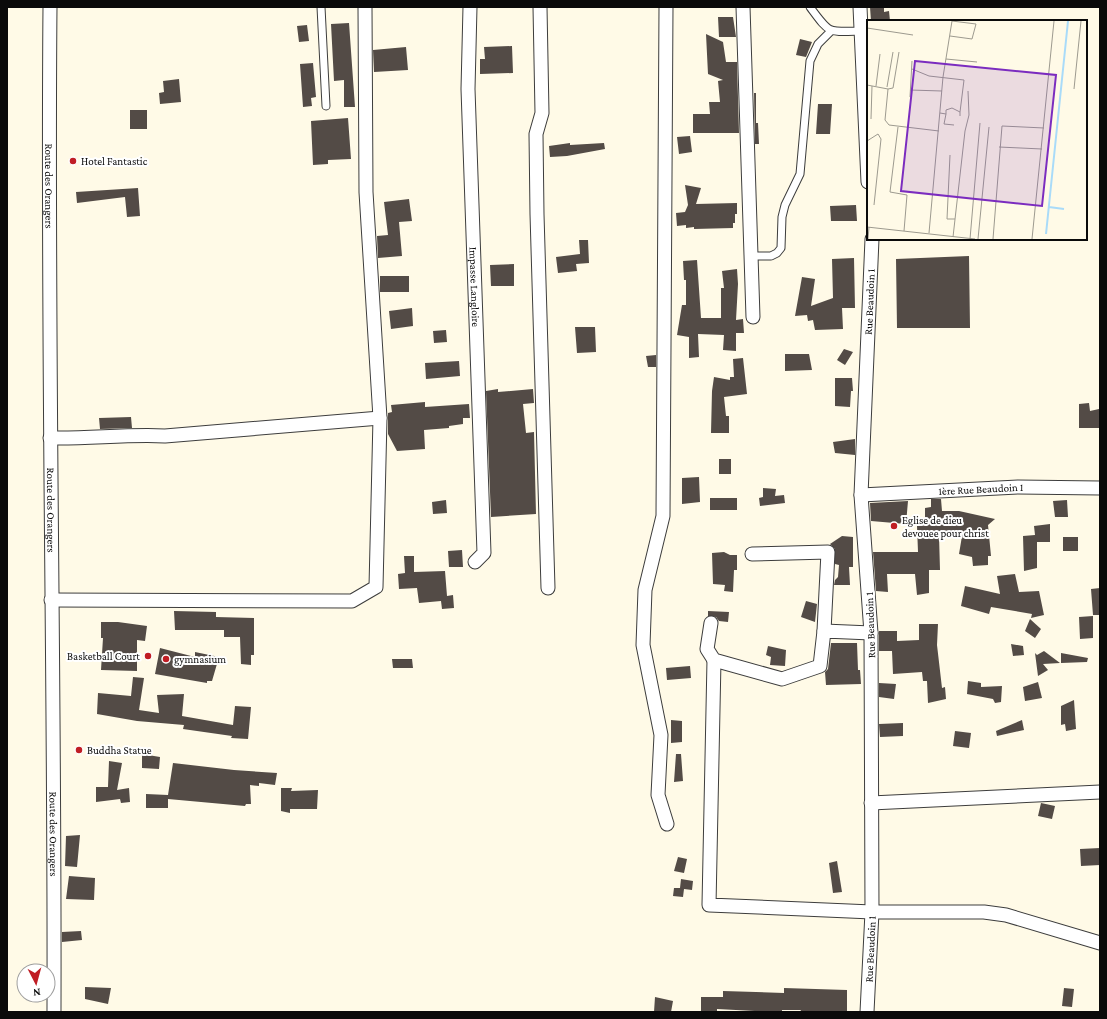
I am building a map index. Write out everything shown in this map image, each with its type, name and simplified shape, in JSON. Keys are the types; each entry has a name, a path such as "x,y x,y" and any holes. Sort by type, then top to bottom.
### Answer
{"street":[{"name":"Route des Orangers","path":"50,7 50,438 54,813 54,1012"},
{"path":"52,600 352,601 376,587 380,418 366,192 365,7"},
{"name":"Impasse Langloire","path":"470,7 468,89 484,553 475,562"},
{"path":"540,7 542,113 536,134 537,207 548,588"},
{"path":"666,7 663,516 645,590 642,645 661,735 658,795 667,824"},
{"path":"743,7 753,318"},
{"path":"860,7 867,150"},
{"name":"Rue Beaudoin 1","path":"867,1012 872,912 871,633 861,495 872,240"},
{"path":"50,438 82,439 139,435 166,436 380,418"},
{"name":"1ère Rue Beaudoin 1","path":"861,495 1018,487 1100,488"},
{"path":"714,660 782,679 820,666 824,631 828,552 752,554"},
{"path":"711,623 707,649 714,660 709,905 872,912 984,912 1006,915 1100,943"},
{"path":"824,631 871,633"},
{"path":"871,803 1100,792"}],"lane":[{"path":"321,7 326,106"},
{"path":"810,7 824,26 831,31 860,30"},
{"path":"751,256 771,256 777,253 781,248 782,217 785,205 800,174 810,61 818,44 831,31"}],"building":[{"path":"870,7 884,7 884,12 889,11 890,20 871,20"},
{"path":"718,17 733,17 736,37 719,37"},
{"path":"349,23 355,107 344,107 344,80 334,81 331,24"},
{"path":"307,25 309,41 299,42 297,26"},
{"path":"706,34 723,42 726,62 737,62 739,133 693,133 693,114 710,114 709,102 720,102 718,81 723,80 708,74"},
{"path":"800,39 812,42 806,57 796,55"},
{"path":"512,46 513,73 480,74 480,59 485,59 484,47"},
{"path":"406,47 408,70 374,72 373,50"},
{"path":"313,63 316,97 311,98 312,106 303,107 300,64"},
{"path":"179,79 181,102 160,104 159,93 164,92 163,81"},
{"path":"754,93 756,93 756,123 758,123 759,144 755,144"},
{"path":"818,104 832,104 830,134 816,134"},
{"path":"130,110 147,110 147,129 130,129"},
{"path":"348,118 351,159 328,160 328,164 313,165 311,121"},
{"path":"690,136 692,152 679,154 677,137"},
{"path":"570,143 570,145 604,143 605,149 567,156 550,157 549,146"},
{"path":"685,185 701,188 696,204 737,203 737,214 735,214 735,223 733,223 733,228 694,229 694,227 686,228 686,225 677,226 676,213 685,212 688,205"},
{"path":"138,188 140,216 127,217 125,197 77,203 76,192"},
{"path":"409,199 412,221 399,222 402,256 378,258 377,236 388,235 384,202"},
{"path":"856,205 857,221 831,221 830,206"},
{"path":"579,240 588,240 589,263 576,264 577,271 558,273 556,257 580,254"},
{"path":"969,256 970,328 897,328 896,259"},
{"path":"854,258 855,308 842,308 843,329 815,330 813,320 808,321 807,315 795,316 802,277 815,279 811,306 833,298 832,259"},
{"path":"697,260 701,318 721,318 721,288 724,288 722,271 737,269 738,284 736,320 743,319 744,333 736,333 736,351 723,350 724,335 698,334 699,357 689,358 689,337 677,335 682,305 686,305 686,280 684,280 683,261"},
{"path":"514,264 514,286 491,286 490,265"},
{"path":"380,276 409,276 409,292 380,292"},
{"path":"412,308 413,326 391,329 389,311"},
{"path":"575,327 595,327 596,352 577,353"},
{"path":"446,330 447,342 434,343 433,331"},
{"path":"844,349 853,352 845,365 837,360"},
{"path":"785,354 809,354 812,370 785,371"},
{"path":"656,355 656,367 648,367 646,356"},
{"path":"743,358 747,394 724,397 726,416 729,416 729,433 711,433 712,391 714,377 730,380 730,377 734,377 733,359"},
{"path":"459,361 460,376 426,379 425,363"},
{"path":"835,378 852,378 853,391 851,391 850,407 835,406"},
{"path":"498,389 498,392 533,389 534,403 523,404 526,433 534,432 536,514 491,517 486,391"},
{"path":"425,402 425,407 469,404 470,418 463,418 463,424 449,426 449,428 424,430 425,449 397,451 388,434 388,413 392,412 391,405"},
{"path":"1089,403 1090,411 1099,409 1100,428 1079,428 1079,404"},
{"path":"131,417 132,428 100,429 99,418"},
{"path":"855,439 855,455 835,453 833,442"},
{"path":"719,459 731,459 731,474 719,474"},
{"path":"699,477 700,502 682,504 682,478"},
{"path":"763,488 776,489 775,496 784,495 785,503 760,506 759,498 763,497"},
{"path":"710,498 737,498 737,510 710,510"},
{"path":"931,499 941,499 942,511 959,511 995,519 988,525 991,556 988,556 988,565 973,566 972,557 959,554 962,536 939,535 940,570 929,570 929,593 917,595 915,574 887,574 888,592 876,591 873,552 918,552 917,526 925,525 925,508 931,507"},
{"path":"446,500 447,513 433,514 432,502"},
{"path":"1067,500 1068,517 1055,517 1053,501"},
{"path":"908,501 906,524 871,521 870,503"},
{"path":"1050,524 1050,542 1037,542 1037,568 1024,571 1023,536 1035,535 1034,526"},
{"path":"842,536 853,537 853,567 849,567 850,585 834,585 835,580 838,577 839,565 835,564 835,549 830,544"},
{"path":"1063,537 1078,537 1078,551 1063,551"},
{"path":"462,550 463,567 449,567 448,551"},
{"path":"724,552 730,555 737,555 737,570 734,570 733,592 724,591 725,585 713,584 712,553"},
{"path":"404,556 414,556 414,572 445,571 447,596 453,595 454,608 442,609 441,601 419,603 417,588 399,589 398,574 405,573"},
{"path":"1015,574 1019,592 1039,591 1044,615 1031,618 1032,614 991,607 989,614 961,606 965,586 1000,594 997,576"},
{"path":"1100,588 1100,615 1093,615 1091,589"},
{"path":"806,601 817,604 815,622 801,617"},
{"path":"174,611 216,612 216,617 254,618 254,655 251,655 251,665 241,664 240,637 224,637 224,630 175,630"},
{"path":"708,611 729,612 728,622 719,621 716,617 708,616"},
{"path":"1093,616 1093,638 1080,639 1079,617"},
{"path":"1030,619 1041,629 1035,638 1025,631"},
{"path":"101,622 118,622 147,626 145,641 137,640 137,671 101,670 103,638 101,638"},
{"path":"919,624 938,624 937,645 942,688 945,687 946,699 928,703 927,681 923,681 922,672 893,674 892,651 879,651 879,631 897,631 897,641 919,640"},
{"path":"831,643 857,643 858,670 860,670 861,684 826,685 825,672 828,669"},
{"path":"1011,644 1023,646 1024,655 1013,656"},
{"path":"768,646 786,650 785,666 770,665 771,657 766,655"},
{"path":"160,648 195,657 195,652 219,657 212,681 207,681 207,683 155,674"},
{"path":"1044,651 1060,663 1043,664 1048,670 1038,676 1035,653 1037,655"},
{"path":"1061,653 1088,658 1087,662 1061,663"},
{"path":"392,659 412,659 413,668 393,668"},
{"path":"690,666 691,678 667,680 666,668"},
{"path":"133,677 144,678 139,710 159,713 157,695 184,694 182,716 233,725 235,706 251,707 248,739 231,738 232,736 183,729 184,725 137,721 97,714 98,693 131,696"},
{"path":"968,681 981,683 981,687 1002,686 1001,702 995,703 993,699 967,694"},
{"path":"1038,682 1042,698 1025,701 1023,687"},
{"path":"879,683 896,684 894,699 879,697"},
{"path":"1074,700 1076,729 1066,731 1065,724 1061,725 1061,706"},
{"path":"671,720 682,721 682,742 671,743"},
{"path":"1022,720 1024,730 997,736 996,731"},
{"path":"903,723 903,736 880,737 879,724"},
{"path":"955,731 971,733 969,748 953,746"},
{"path":"142,754 160,757 159,769 142,768"},
{"path":"676,754 681,754 683,781 674,782"},
{"path":"109,761 122,763 117,790 129,788 130,802 121,803 120,799 96,802 96,787 108,787"},
{"path":"173,763 277,773 275,785 259,783 259,786 250,785 251,804 246,804 245,806 168,799 168,808 146,808 146,794 168,795"},
{"path":"281,788 292,788 291,791 318,790 317,809 290,809 290,813 281,811"},
{"path":"1041,803 1055,806 1052,819 1038,816"},
{"path":"80,835 77,867 65,866 66,836"},
{"path":"1100,848 1100,865 1081,866 1080,849"},
{"path":"678,857 687,859 684,873 674,871"},
{"path":"837,861 842,892 833,893 829,863"},
{"path":"69,876 95,878 94,900 66,899"},
{"path":"681,879 693,881 692,890 684,889 683,897 673,896 674,888 680,888"},
{"path":"81,931 82,940 62,942 62,932"},
{"path":"85,987 111,988 108,1004 85,999"},
{"path":"784,988 847,990 847,1012 800,1012 801,1010 782,1010 782,1012 776,1012 717,1009 717,1012 701,1012 701,997 723,997 723,991 784,993"},
{"path":"1064,988 1074,989 1072,1007 1062,1006"},
{"path":"655,997 673,1001 671,1012 654,1012"}],"place":[{"name":"Hotel Fantastic","path":"73,161"},
{"name":"Eglise de dieu devouee pour christ","path":"894,526"},
{"name":"Basketball Court","path":"148,656"},
{"name":"gymnasium","path":"166,659"},
{"name":"Buddha Statue","path":"79,750"}]}
